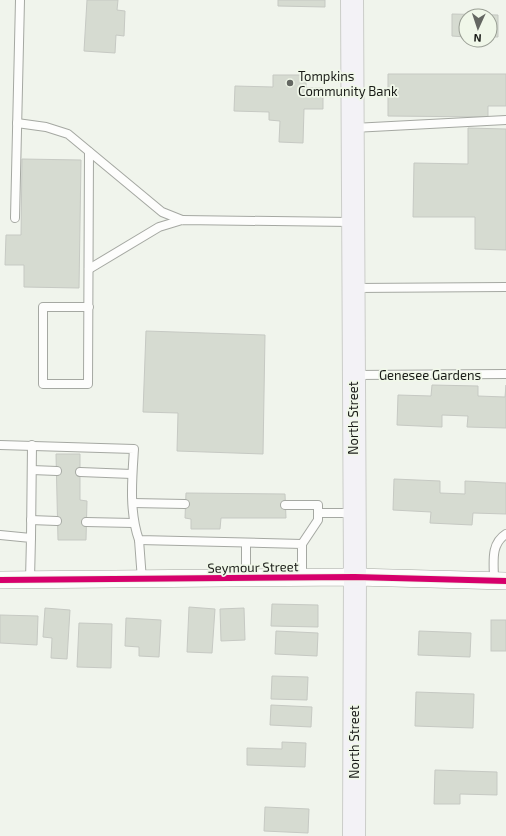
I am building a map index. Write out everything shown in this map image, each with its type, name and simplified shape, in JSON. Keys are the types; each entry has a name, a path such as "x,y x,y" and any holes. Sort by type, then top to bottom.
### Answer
{"main road":[{"name":"North Street","path":"352,0 355,577 354,836"}],"street":[{"name":"Seymour Street","path":"0,580 355,577 500,580"}],"lane":[{"path":"15,218 20,0"},
{"path":"352,128 506,120"},
{"path":"18,123 46,127 68,134 162,212 182,220"},
{"path":"89,152 89,307 88,384 43,384 43,307 89,307"},
{"path":"89,269 159,227 182,220 353,222"},
{"path":"353,288 506,287"},
{"name":"Genesee Gardens","path":"353,375 506,374"},
{"path":"0,445 134,449 132,474 133,523 139,540 142,580"},
{"path":"30,579 32,445"},
{"path":"32,470 57,471"},
{"path":"80,472 132,474"},
{"path":"133,503 185,504"},
{"path":"285,505 318,506 318,520 302,544 302,577"},
{"path":"318,514 354,514"},
{"path":"31,520 57,521"},
{"path":"86,522 133,523"},
{"path":"500,580 494,547 499,538 506,534"},
{"path":"0,535 31,538"},
{"path":"139,540 302,544"},
{"path":"246,543 246,578"}],"building":[{"path":"87,0 118,0 117,10 125,11 124,36 116,35 115,53 84,51"},
{"path":"278,0 325,0 325,7 278,6"},
{"path":"452,14 458,14 458,36 452,36"},
{"path":"388,74 506,74 506,106 488,106 488,117 388,116"},
{"path":"273,75 306,75 306,88 323,88 323,109 304,109 303,143 279,142 280,121 269,120 269,112 234,111 235,86 273,87"},
{"path":"468,128 506,129 506,250 475,249 475,217 413,217 414,163 468,164"},
{"path":"22,159 81,160 79,288 24,287 24,265 5,265 6,235 21,235"},
{"path":"146,331 265,335 263,454 177,451 178,413 143,412"},
{"path":"432,385 478,386 478,396 505,397 506,385 506,428 467,427 468,416 442,415 442,427 397,425 398,395 431,396"},
{"path":"56,454 80,454 80,500 87,501 86,540 58,540"},
{"path":"394,479 440,481 440,493 465,494 465,481 506,483 506,514 473,513 472,525 430,523 431,512 393,510"},
{"path":"186,493 285,494 286,518 221,518 220,529 191,529 191,519 185,518"},
{"path":"272,604 318,605 318,627 271,626"},
{"path":"189,607 215,609 212,653 187,652"},
{"path":"45,608 70,610 67,659 51,658 52,638 43,637"},
{"path":"244,608 245,640 221,641 220,609"},
{"path":"0,615 38,616 37,645 0,643"},
{"path":"126,618 161,620 159,657 139,656 139,647 125,646"},
{"path":"491,620 506,620 506,651 491,651"},
{"path":"79,623 112,624 111,668 77,667"},
{"path":"276,631 318,633 317,656 275,654"},
{"path":"419,631 471,633 470,657 418,655"},
{"path":"272,676 308,677 307,700 271,699"},
{"path":"416,692 474,694 473,728 415,726"},
{"path":"271,705 312,707 311,727 270,725"},
{"path":"282,742 306,743 305,767 247,765 247,748 282,749"},
{"path":"435,770 497,772 497,795 460,794 460,804 434,804"},
{"path":"265,807 309,809 308,833 264,831"}],"cycle path":[{"path":"0,580 355,577 506,581"}],"place":[{"name":"Tompkins Community Bank","path":"290,83"}]}
